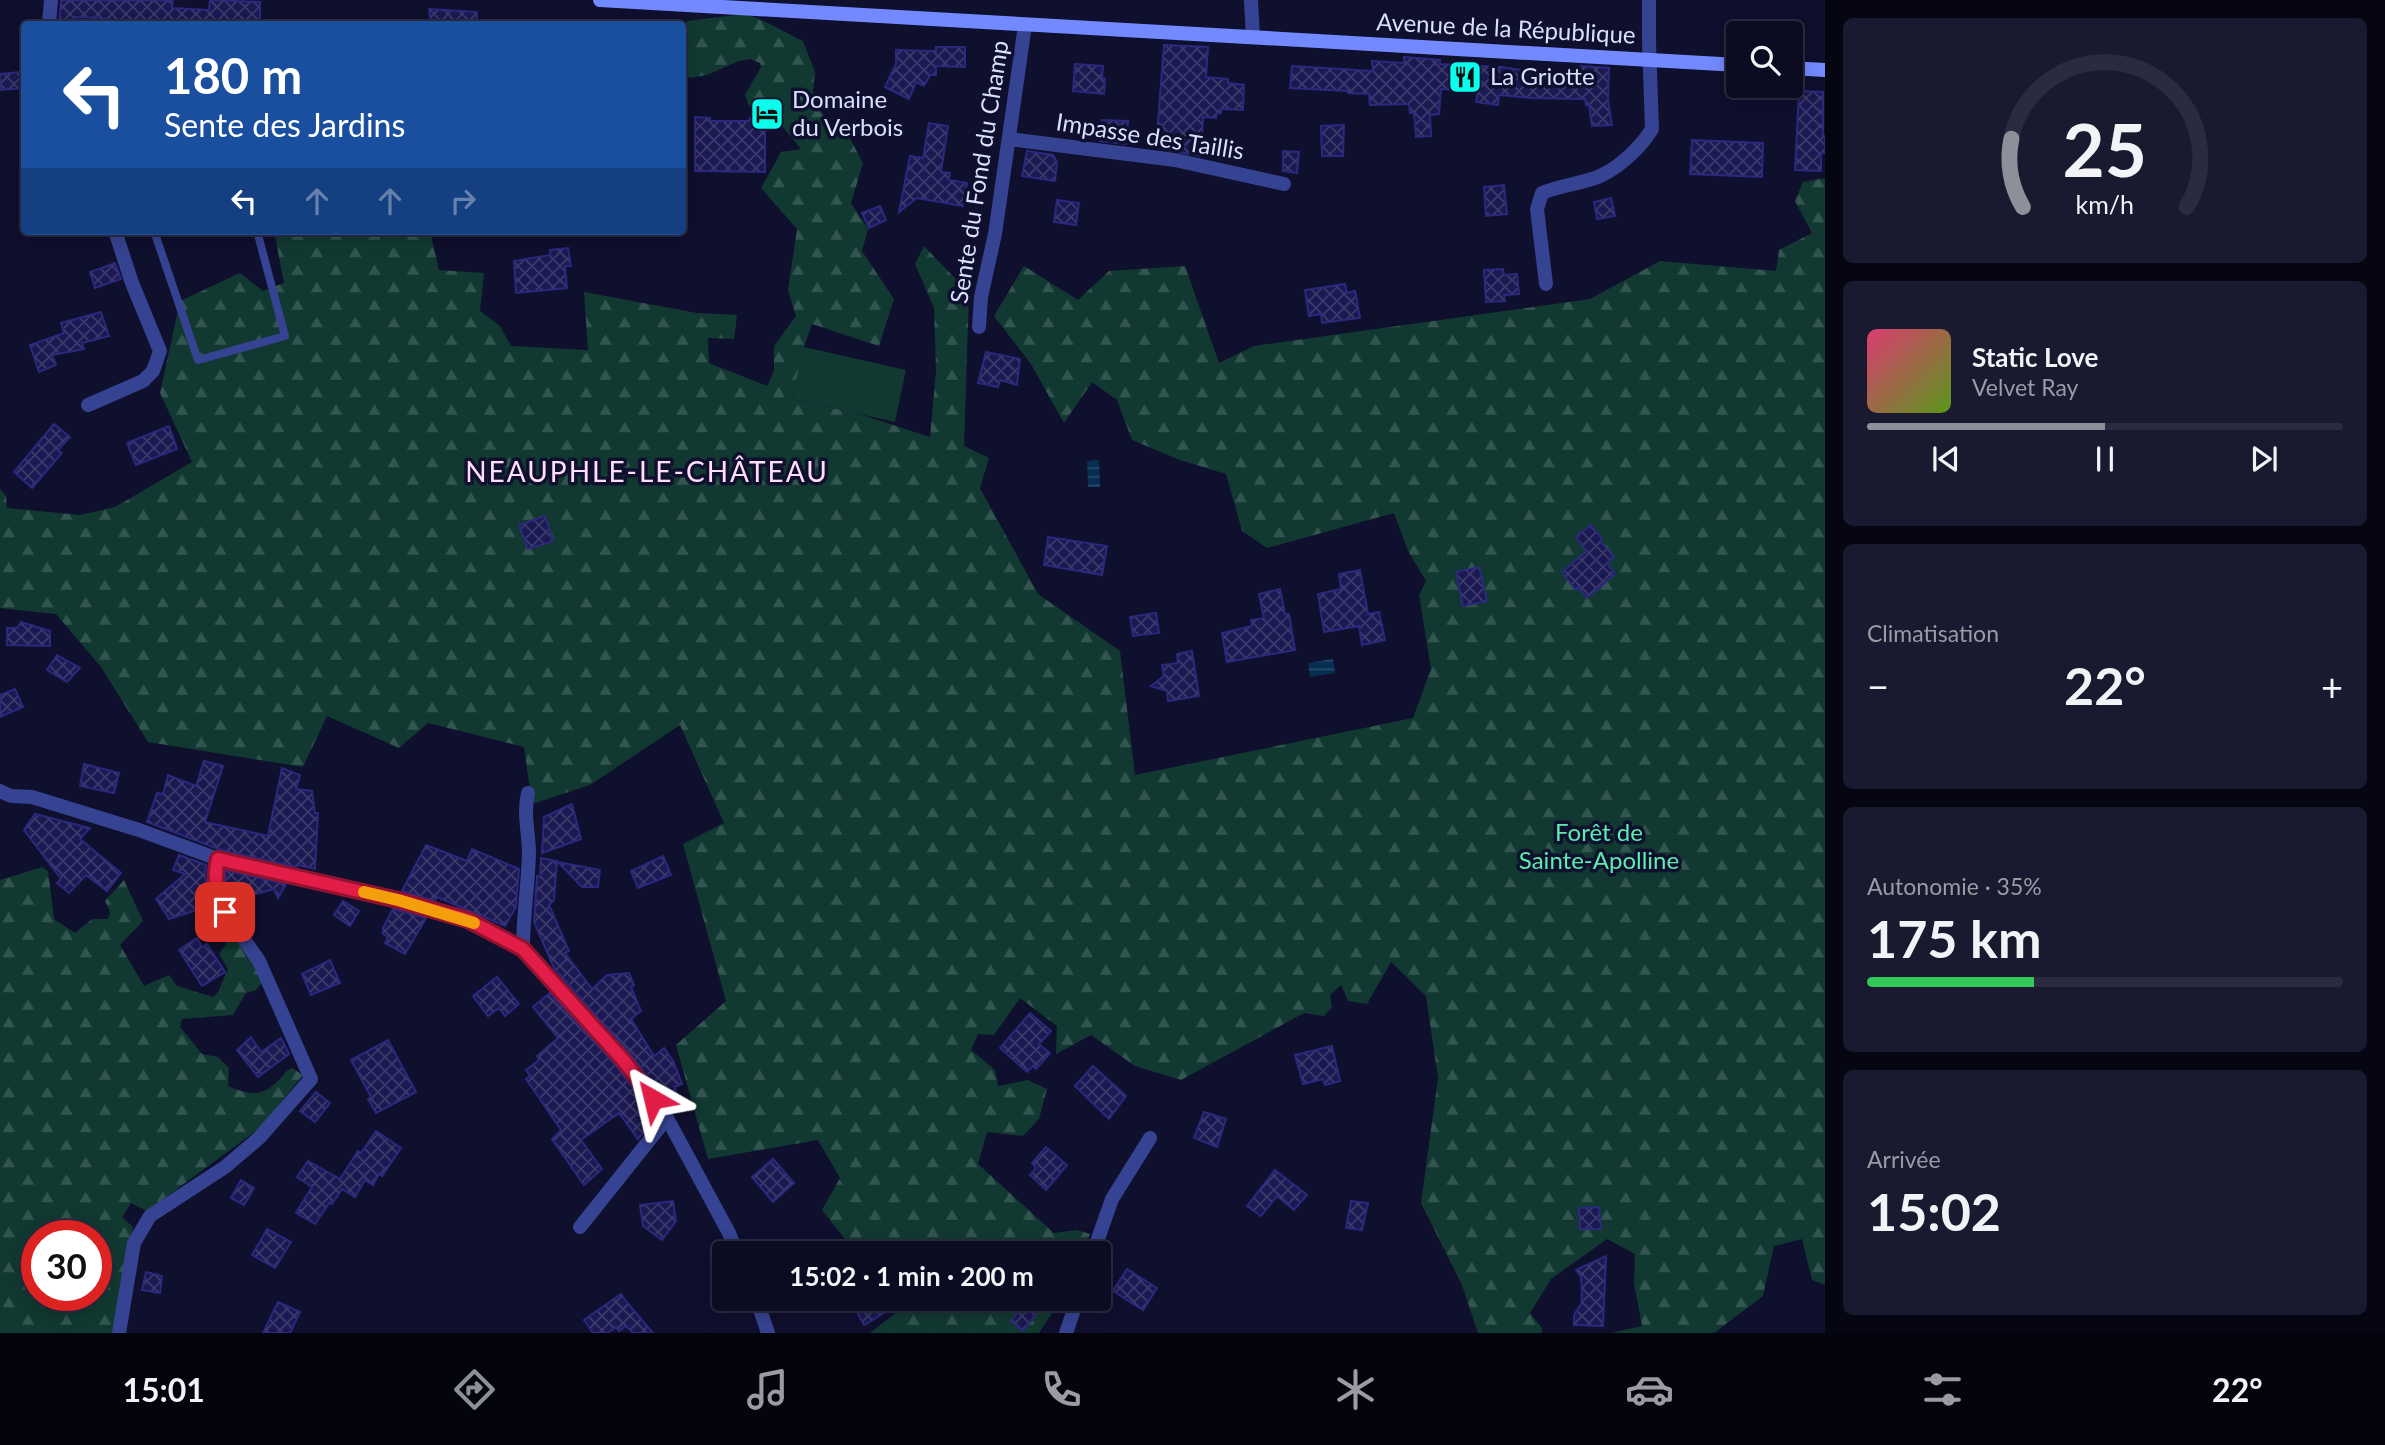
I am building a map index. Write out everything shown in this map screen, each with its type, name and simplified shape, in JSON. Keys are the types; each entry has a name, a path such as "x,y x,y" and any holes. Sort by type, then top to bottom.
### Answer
{"main road":[{"name":"Avenue de la République","path":"600,0 1726,64"},
{"path":"1803,69 1825,70"}],"street":[{"path":"49,21 51,0"},
{"path":"1251,0 1253,37"},
{"path":"1546,284 1537,209 1542,194 1600,176 1625,159 1645,140 1652,129 1649,0"},
{"name":"Sente du Fond du Champ","path":"979,327 981,298 995,234 1025,25"},
{"name":"Impasse des Taillis","path":"1009,139 1175,160 1284,184"},
{"path":"88,405 143,381 153,371 160,351 132,283 116,235"},
{"path":"0,791 11,796 44,800 218,859 398,900 468,920 523,949 624,1061 667,1118 732,1241"},
{"path":"523,949 529,853 525,808 528,793"},
{"path":"119,1333 134,1243 150,1216 234,1159 259,1138 311,1079 259,961 225,912 214,873 218,859"},
{"path":"580,1227 667,1118"},
{"path":"1097,1241 1112,1199 1150,1138"},
{"path":"760,1311 768,1333"},
{"path":"1066,1333 1074,1311"}],"lane":[{"path":"154,235 198,360 285,336 258,235"}],"green space":[{"name":"Forêt de Sainte-Apolline","path":"744,14 767,22 803,41 815,72 813,91 820,111 842,134 847,133 863,163 851,203 868,229 862,251 894,299 879,346 812,324 792,399 859,414 930,437 936,371 934,308 915,264 924,246 969,293 964,446 989,458 980,488 1038,594 1120,651 1135,775 1413,718 1431,669 1419,595 1426,581 1408,551 1394,513 1267,548 1242,531 1226,474 1180,460 1132,440 1117,400 1092,382 1064,423 1031,364 994,316 1024,266 1078,300 1109,271 1185,266 1219,363 1254,346 1590,299 1660,261 1776,271 1779,250 1812,233 1795,201 1803,182 1825,178 1825,1285 1812,1280 1802,1239 1774,1246 1763,1296 1714,1333 1611,1333 1642,1326 1634,1283 1635,1254 1607,1239 1551,1279 1530,1313 1542,1328 1542,1333 1478,1333 1462,1285 1421,1203 1438,1078 1426,996 1391,962 1367,1004 1348,1001 1341,985 1330,995 1332,1007 1324,1016 1304,1013 1181,1080 1135,1066 1091,1035 1056,1054 1057,1026 1020,998 994,1035 978,1034 971,1050 995,1070 998,1086 1028,1080 1047,1089 1039,1119 1023,1136 987,1132 978,1164 1054,1233 1077,1230 1090,1234 1087,1241 847,1241 822,1210 840,1178 818,1140 708,1159 676,1045 726,1001 683,844 724,823 680,725 590,785 532,804 524,747 428,723 399,748 327,716 303,767 148,742 101,667 56,614 0,608 0,489 6,496 7,508 80,515 115,507 192,462 160,393 180,301 240,273 263,291 284,283 275,235 431,235 439,270 484,273 480,311 500,326 511,346 588,350 584,292 697,313 737,315 734,339 708,338 709,363 767,386 774,371 774,346 796,316 788,290 797,229 761,188 781,152 801,149 773,115 749,106 745,95 761,67 760,63 750,59 707,75 690,78 686,74 687,21"},
{"path":"804,347 906,370 895,422 792,399"},
{"path":"42,867 48,871 54,919 75,933 92,919 108,919 110,912 105,901 124,880 143,921 120,945 144,986 169,975 177,986 213,997 228,969 219,954 233,933 240,934 262,983 256,990 246,993 233,1015 182,1019 180,1027 202,1054 218,1057 229,1068 228,1086 247,1093 258,1093 270,1088 292,1068 303,1075 260,1128 147,1211 131,1203 122,1217 133,1227 114,1333 0,1333 0,880"},
{"path":"898,1311 1053,1311 1039,1333 870,1333"}],"water":[{"path":"1099,460 1100,487 1088,487 1087,461"},
{"path":"1333,659 1335,673 1310,677 1308,663"}],"building":[{"path":"61,0 173,0 172,8 209,10 210,0 260,2 260,21 116,21 75,17 74,21 59,21"},
{"path":"429,9 477,12 477,21 431,21"},
{"path":"1164,45 1208,47 1206,77 1228,79 1228,83 1244,85 1243,110 1221,109 1216,118 1203,117 1201,156 1156,148"},
{"path":"936,47 965,47 965,67 936,66 936,75 930,75 924,86 916,82 909,99 885,87 896,64 896,50 936,51"},
{"path":"1404,57 1440,60 1440,64 1501,67 1535,72 1534,79 1545,79 1545,84 1582,84 1581,66 1609,68 1608,100 1612,125 1592,126 1589,105 1586,105 1585,99 1499,95 1498,105 1476,102 1478,92 1441,89 1439,114 1430,115 1431,136 1416,137 1414,113 1410,113 1409,104 1370,105 1369,94 1290,88 1292,66 1373,71 1372,61 1404,63"},
{"path":"1075,64 1103,66 1104,94 1073,91"},
{"path":"20,72 21,88 0,90 0,74"},
{"path":"1803,91 1823,92 1825,153 1821,153 1821,171 1795,170 1799,98 1803,98"},
{"path":"695,117 710,118 710,121 749,121 750,118 765,118 765,172 695,171"},
{"path":"1102,120 1128,121 1126,144 1100,141"},
{"path":"929,123 948,126 941,172 950,173 949,180 967,183 963,206 917,198 899,212 910,156 923,158"},
{"path":"1344,125 1343,156 1322,156 1321,126"},
{"path":"1692,140 1763,143 1762,177 1690,174"},
{"path":"1027,151 1053,155 1057,162 1055,181 1022,176"},
{"path":"1283,151 1299,152 1297,173 1283,171"},
{"path":"1504,185 1507,214 1486,216 1484,187"},
{"path":"1611,198 1615,216 1597,219 1594,202"},
{"path":"1057,200 1079,203 1076,225 1054,222"},
{"path":"880,206 886,220 869,228 862,213"},
{"path":"568,248 571,266 565,266 567,288 516,293 514,261 550,255 550,250"},
{"path":"115,263 121,279 95,288 90,272"},
{"path":"1503,269 1504,275 1517,274 1519,294 1504,295 1505,301 1486,302 1484,270"},
{"path":"1345,284 1347,293 1355,291 1360,318 1322,323 1321,314 1309,316 1305,290"},
{"path":"101,312 109,336 82,343 84,349 52,355 56,365 39,372 30,345 64,333 61,323"},
{"path":"986,352 1020,359 1017,385 1000,380 998,387 978,383"},
{"path":"54,424 70,437 58,450 62,453 32,488 14,472"},
{"path":"169,426 177,449 136,465 127,443"},
{"path":"545,516 553,541 528,549 519,525"},
{"path":"1591,525 1614,557 1607,563 1615,574 1587,598 1578,587 1576,590 1562,572 1587,551 1576,537"},
{"path":"1048,537 1107,546 1102,575 1044,565"},
{"path":"1479,567 1487,601 1463,606 1456,572"},
{"path":"1360,570 1368,614 1379,612 1385,640 1362,645 1359,626 1324,632 1318,594 1341,589 1339,574"},
{"path":"1280,589 1285,614 1289,614 1295,650 1227,662 1222,633 1252,626 1251,620 1264,618 1259,594"},
{"path":"1156,613 1159,633 1133,636 1130,617"},
{"path":"21,622 50,631 50,646 7,645 7,628 17,628"},
{"path":"1192,651 1199,696 1168,701 1167,691 1151,686 1164,676 1162,665 1178,663 1177,654"},
{"path":"57,655 80,668 67,682 47,670"},
{"path":"15,689 23,707 0,717 0,695"},
{"path":"204,761 223,766 205,822 268,836 282,768 300,775 296,789 312,791 315,813 318,813 315,869 221,850 147,822 157,793 163,794 168,775 196,786"},
{"path":"84,764 119,773 114,793 80,786"},
{"path":"572,804 581,839 542,853 544,817"},
{"path":"35,814 90,828 80,839 121,873 107,891 86,875 69,893 57,883 61,879 24,830"},
{"path":"426,845 467,861 472,849 519,869 516,907 505,926 437,897 435,901 402,891"},
{"path":"179,855 206,865 205,875 212,905 169,919 156,899 185,874 173,870"},
{"path":"663,856 671,875 638,888 631,871"},
{"path":"541,858 557,861 554,900 549,905 569,951 565,953 592,989 607,975 629,973 634,985 631,987 641,1011 631,1019 654,1056 664,1048 673,1061 682,1084 674,1087 679,1098 668,1103 631,1055 554,968 534,922"},
{"path":"558,862 600,870 598,887 582,887"},
{"path":"225,870 286,884 278,898 274,889 231,901 226,888"},
{"path":"343,901 359,911 350,926 334,915"},
{"path":"393,909 426,918 405,954 385,943 388,937 383,934 383,928"},
{"path":"197,938 202,947 207,944 225,972 202,986 179,950"},
{"path":"330,960 340,983 311,995 302,974"},
{"path":"497,977 519,1004 505,1016 499,1008 488,1016 473,996"},
{"path":"550,993 617,1067 655,1118 638,1139 619,1113 581,1140 602,1169 584,1185 552,1139 561,1130 526,1079 530,1076 526,1070 539,1060 537,1056 558,1038 533,1007"},
{"path":"1030,1013 1051,1031 1039,1044 1050,1053 1036,1069 1033,1066 1027,1072 1000,1048"},
{"path":"251,1037 261,1052 281,1038 289,1054 258,1077 237,1050"},
{"path":"388,1040 416,1092 376,1113 368,1099 371,1097 351,1060"},
{"path":"1332,1046 1340,1081 1325,1085 1323,1079 1303,1084 1295,1055"},
{"path":"1093,1066 1126,1096 1109,1119 1075,1086"},
{"path":"316,1092 330,1103 315,1122 300,1111"},
{"path":"1204,1112 1226,1119 1217,1147 1194,1138"},
{"path":"376,1131 401,1148 382,1176 379,1174 373,1185 365,1180 355,1197 342,1189 315,1224 296,1213 312,1187 297,1177 308,1161 340,1179 358,1151 361,1153"},
{"path":"1046,1147 1067,1165 1046,1190 1030,1175 1036,1168 1032,1163"},
{"path":"773,1159 794,1183 773,1202 752,1177"},
{"path":"1275,1170 1307,1195 1294,1210 1277,1196 1261,1216 1247,1206"},
{"path":"241,1180 254,1188 244,1205 231,1198"},
{"path":"673,1201 676,1221 662,1240 643,1226 640,1205"},
{"path":"1351,1201 1368,1203 1362,1230 1346,1228"},
{"path":"1599,1207 1601,1229 1580,1229 1579,1208"},
{"path":"267,1229 291,1242 275,1268 252,1255"},
{"path":"1606,1256 1603,1326 1574,1325 1574,1315 1581,1304 1582,1294 1581,1277 1576,1270"},
{"path":"1127,1269 1157,1288 1143,1310 1113,1291"},
{"path":"146,1272 162,1276 160,1293 142,1290"},
{"path":"621,1294 653,1333 633,1333 626,1326 619,1331 616,1327 608,1333 593,1333 584,1320"},
{"path":"278,1302 300,1312 290,1333 263,1333"},
{"path":"857,1311 887,1311 864,1325"},
{"path":"1019,1311 1038,1311 1023,1331 1011,1321"}],"slow traffic":[{"path":"364,892 474,923"}],"place":[{"name":"La Griotte","path":"1465,77"},
{"name":"Domaine du Verbois","path":"767,114"}],"district":[{"name":"NEAUPHLE-LE-CHÂTEAU","path":"647,472"}],"route":[{"path":"225,912 214,873 218,859 398,900 468,920 523,949 624,1061 653,1099"}]}
